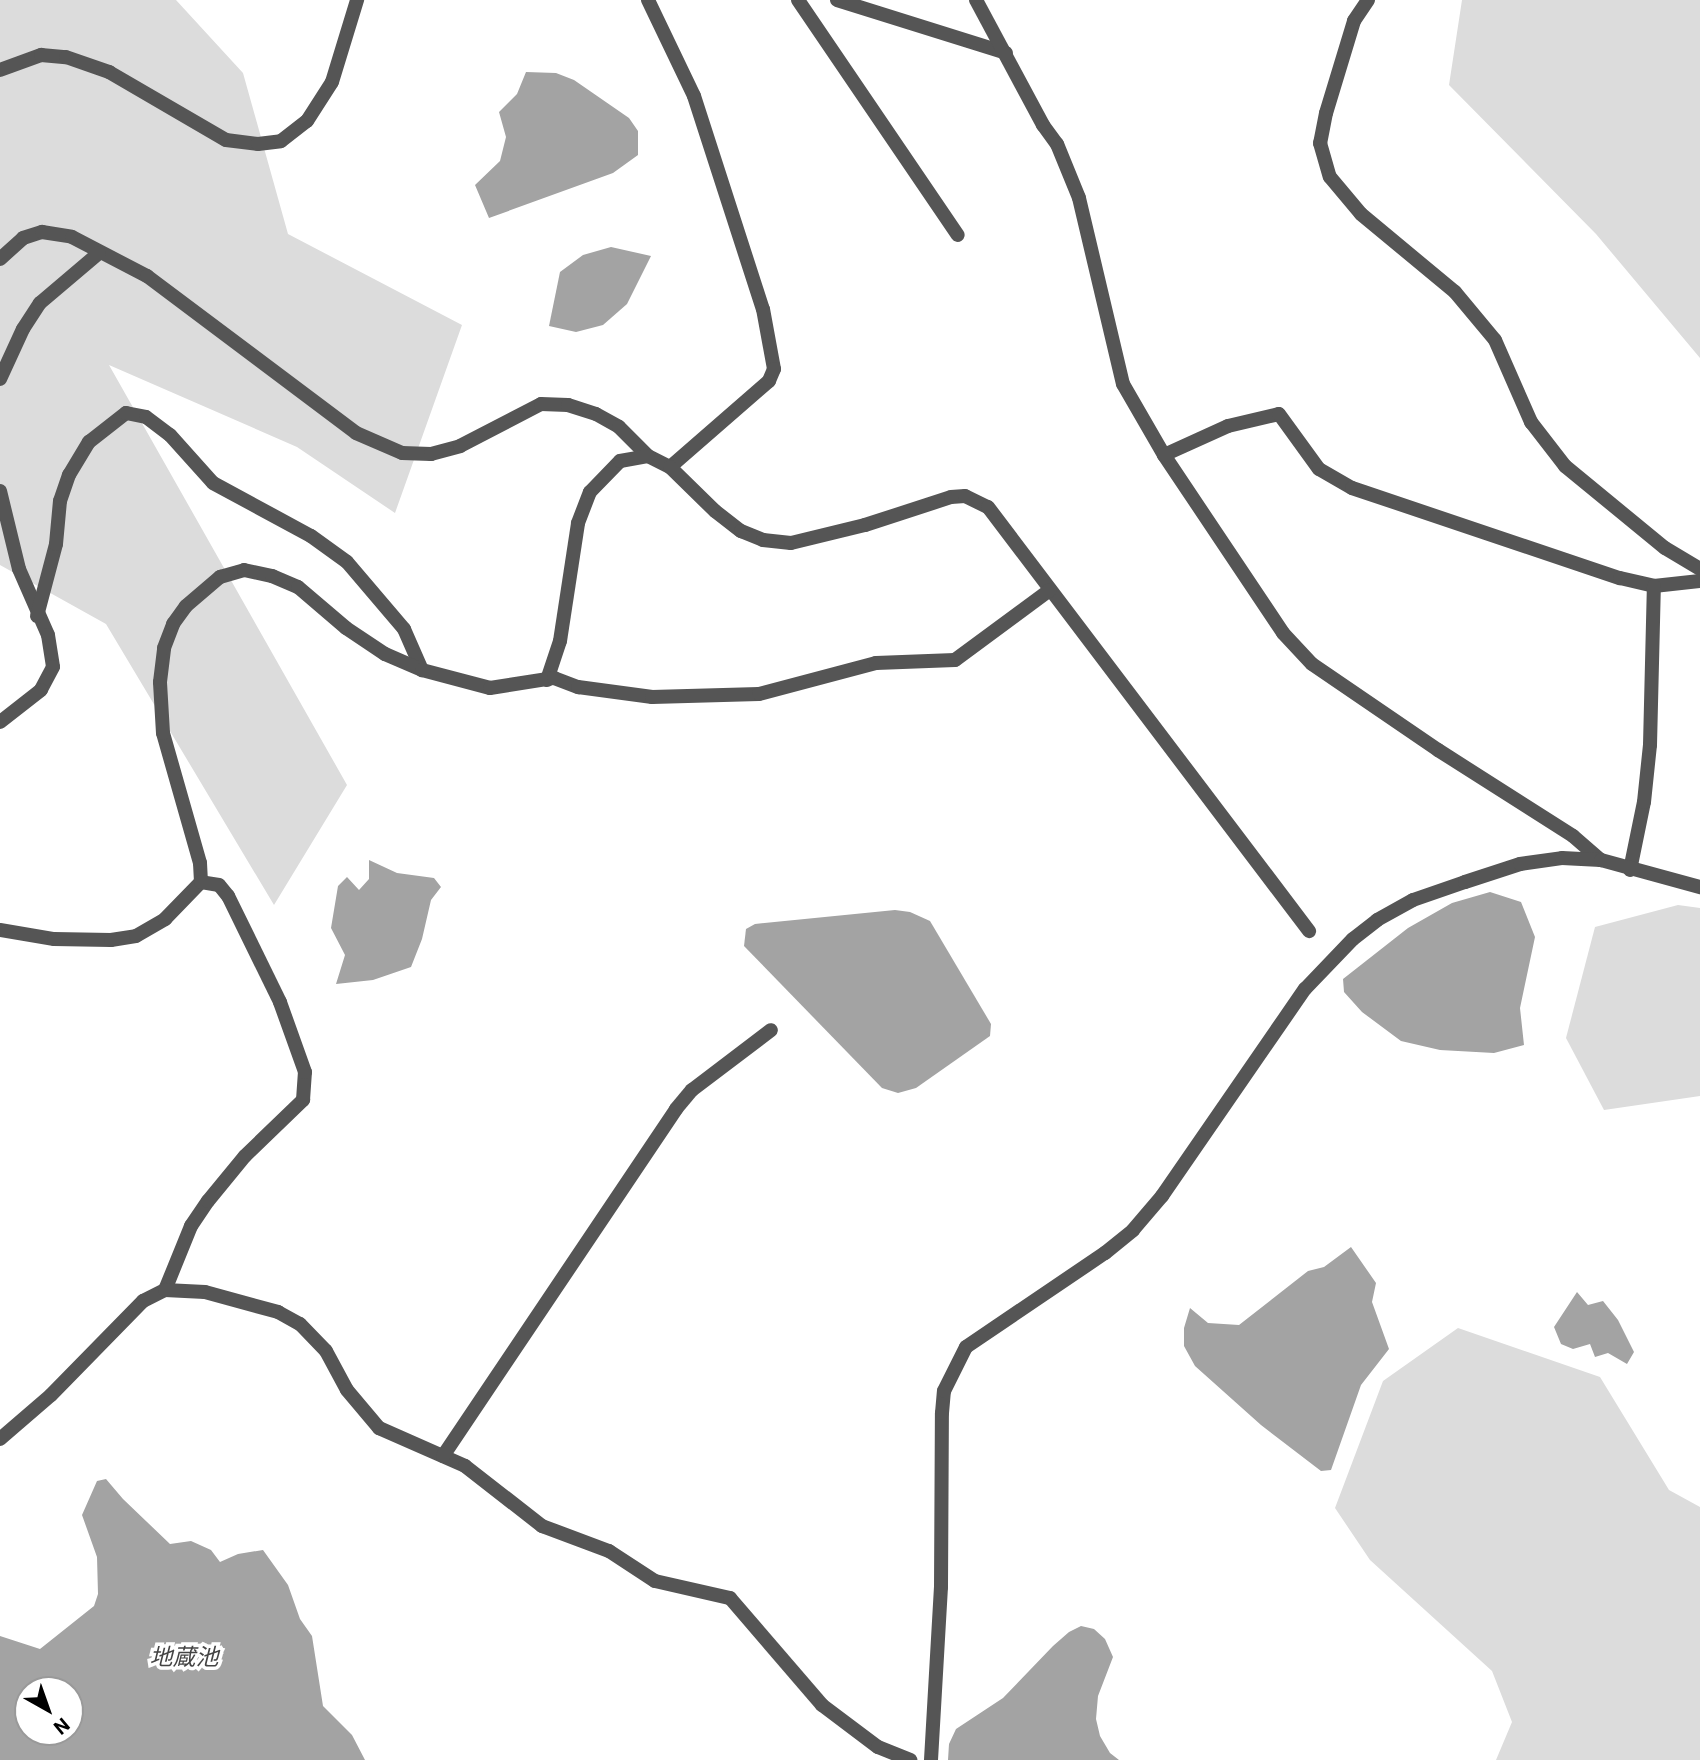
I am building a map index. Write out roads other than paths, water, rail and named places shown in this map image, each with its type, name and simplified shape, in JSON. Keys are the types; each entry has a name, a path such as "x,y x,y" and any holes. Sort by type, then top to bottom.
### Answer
{"street":[{"path":"0,70 41,55 66,57 109,72 226,140 258,144 281,141 307,121 332,82 357,0"},
{"path":"648,0 694,96 763,309 774,369 769,381 670,467"},
{"path":"798,0 958,234"},
{"path":"837,0 1006,53"},
{"path":"976,0 1043,125 1057,144 1079,198 1123,384 1164,455 1283,633 1312,664 1438,750 1573,836 1601,860"},
{"path":"1368,0 1354,21 1326,113 1320,143 1330,177 1361,214 1455,292 1495,340 1531,422 1565,466 1665,548 1700,569"},
{"path":"0,259 23,237 42,232 72,237 147,276 356,433 402,453 431,454 460,446 541,404 568,405 596,414 619,427 648,456 670,467 715,511 741,531 763,540 791,543 965,496 988,507 1309,931"},
{"path":"0,379 23,329 40,303 99,253"},
{"path":"37,616 57,544 60,501 69,475 89,442 126,413 146,417 170,435 213,483 311,536 347,562 404,629 422,670"},
{"path":"1164,455 1228,426 1279,414 1319,469 1352,488 1620,578 1654,586 1700,581"},
{"path":"547,680 560,640 578,523 590,492 620,461 648,456"},
{"path":"0,491 19,569 37,616 48,635 53,667 41,690 0,722"},
{"path":"0,930 54,939 111,940 135,936 165,919 201,881 200,863 163,733 161,694 164,648 173,624 186,606 220,578 244,570 272,576 298,587 346,628 385,654 422,670 490,688 554,678 578,687 652,697 759,694 876,663 955,660 1050,590"},
{"path":"1630,870 1644,802 1650,745 1654,586"},
{"path":"931,1760 941,1587 942,1413 944,1391 966,1347 1105,1253 1133,1230 1162,1196 1304,989 1353,939 1377,920 1413,900 1520,864 1562,858 1601,860 1700,887"},
{"path":"165,1290 191,1226 208,1200 245,1156 303,1100 305,1072 280,1002 228,896 219,885 201,881"},
{"path":"443,1456 676,1109 692,1090 771,1030"},
{"path":"0,1439 51,1395 143,1301 165,1290 205,1292 278,1312 300,1324 326,1351 347,1390 379,1428 465,1466 541,1526 609,1551 655,1581 730,1598 822,1705 878,1747 911,1760"}],"water":[{"path":"526,72 556,73 574,80 629,118 638,131 638,155 613,173 489,218 475,185 500,161 506,137 499,112 517,94"},
{"path":"611,247 651,256 627,304 603,325 576,332 549,326 560,272 583,255"},
{"path":"369,860 397,873 434,878 441,887 431,900 422,939 411,967 373,980 336,984 345,955 331,928 338,886 347,877 359,890 369,879"},
{"path":"1490,892 1521,902 1535,937 1520,1008 1524,1045 1494,1053 1440,1050 1401,1041 1362,1012 1344,992 1343,979 1408,928 1452,903"},
{"path":"895,910 910,912 930,921 991,1024 990,1036 916,1088 898,1093 882,1088 744,946 746,929 755,924"},
{"path":"1351,1247 1376,1283 1372,1302 1389,1349 1361,1385 1331,1470 1321,1471 1261,1425 1195,1366 1184,1346 1184,1328 1190,1308 1208,1323 1239,1325 1308,1271 1324,1267"},
{"path":"1577,1292 1588,1305 1603,1301 1618,1320 1634,1352 1627,1364 1608,1353 1595,1357 1590,1344 1573,1349 1561,1344 1554,1327"},
{"name":"地蔵池","path":"106,1479 170,1544 191,1541 211,1550 220,1562 238,1554 263,1550 288,1585 300,1619 312,1636 323,1706 352,1735 365,1760 0,1760 0,1636 40,1649 94,1606 98,1594 97,1557 82,1515 97,1481"},
{"path":"1081,1626 1094,1629 1105,1639 1113,1657 1098,1696 1096,1719 1100,1736 1110,1753 1119,1760 948,1760 949,1744 956,1729 1003,1698 1053,1646"}]}
